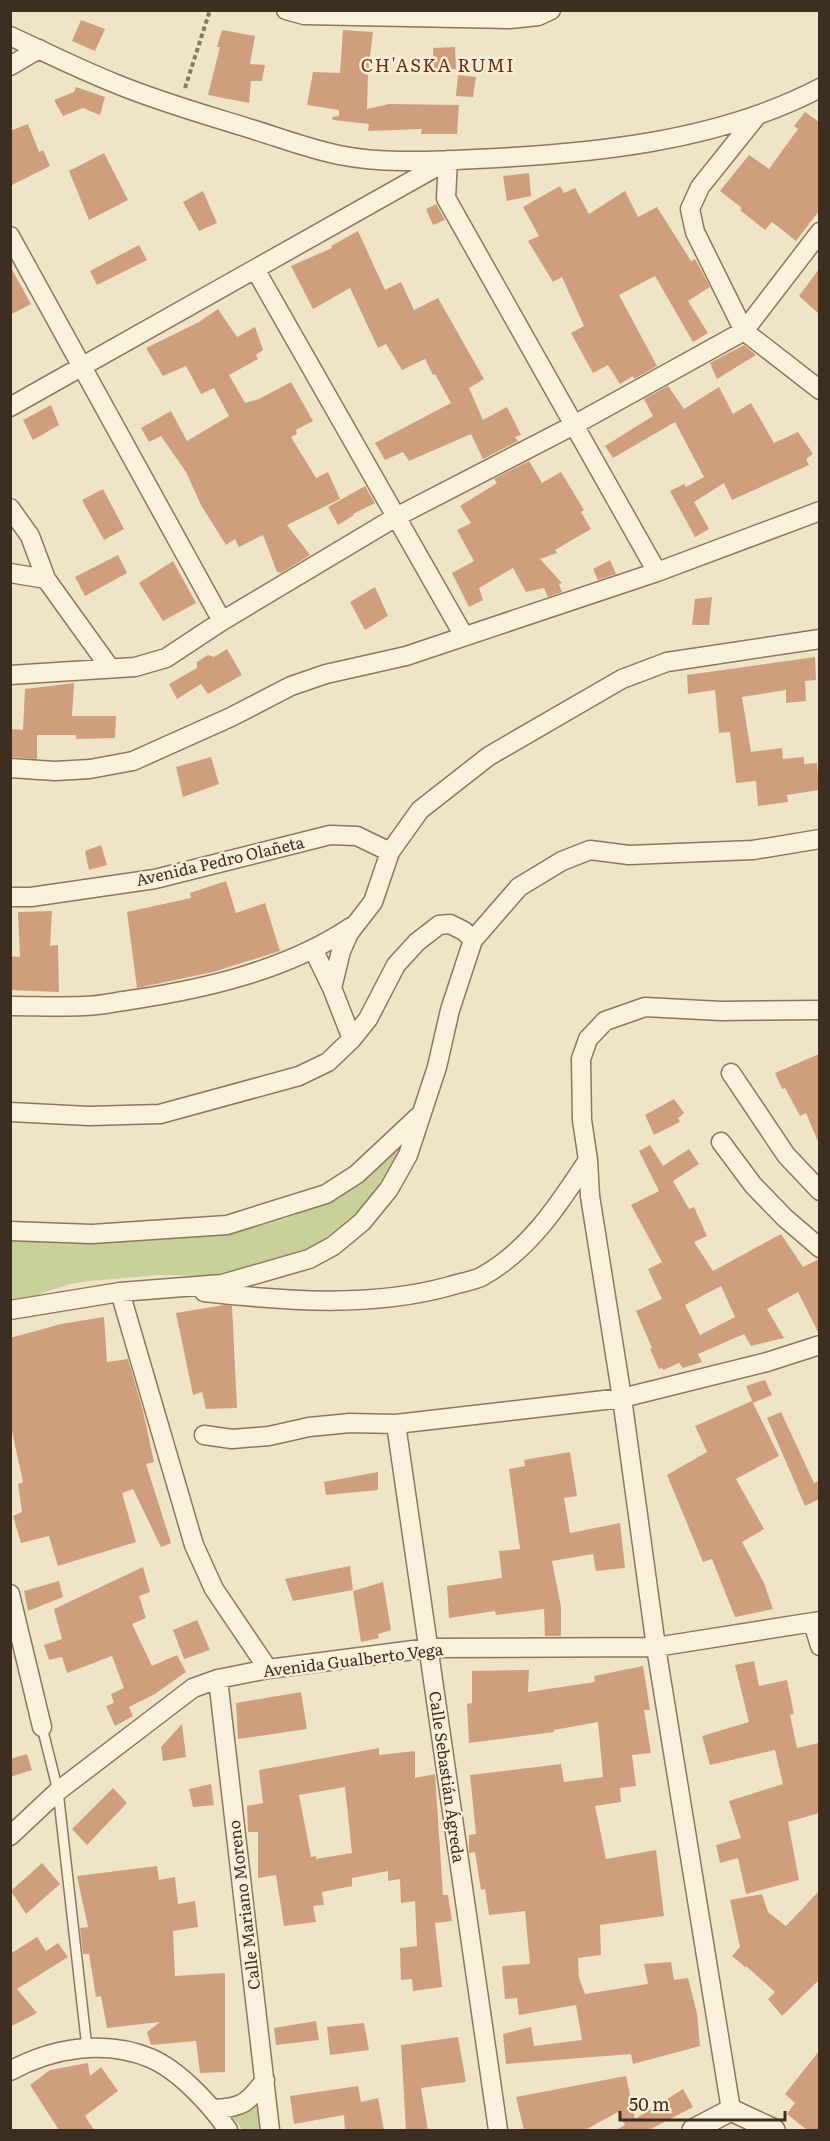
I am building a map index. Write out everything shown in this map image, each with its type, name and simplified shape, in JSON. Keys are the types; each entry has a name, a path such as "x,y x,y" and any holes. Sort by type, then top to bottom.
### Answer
{"street":[{"path":"286,10 304,15 510,19 538,16 550,10"},
{"path":"10,36 116,84 178,106 339,155 381,161 538,156 664,140 756,117 819,88"},
{"path":"10,66 39,49"},
{"path":"756,117 700,187 690,209 695,232 744,331 819,390"},
{"path":"10,407 448,160"},
{"path":"448,160 446,198 657,572"},
{"path":"10,675 135,667 166,658 222,621 396,517 574,425 744,331 819,232"},
{"path":"10,236 222,621"},
{"path":"255,269 464,636"},
{"path":"10,508 30,536 46,579 110,668"},
{"path":"10,768 55,771 90,769 133,761 231,717 291,686 326,675 406,656 657,572 819,511"},
{"path":"10,573 46,579"},
{"path":"332,988 341,951 355,924 373,902 390,852 420,810 489,756 622,679 667,662 819,639"},
{"name":"Avenida Pedro Olañeta","path":"10,897 31,897 155,879 330,835 357,836 390,852"},
{"path":"10,1310 120,1292 222,1284 309,1259 333,1246 362,1222 388,1189 408,1155 437,1067 450,1011 473,940 519,887 562,861 590,850 629,855 742,850 819,839"},
{"path":"10,1006 86,1006 158,996 225,981 330,942 355,924"},
{"path":"10,1112 89,1116 160,1114 298,1076 328,1062 352,1039 368,1019 396,965 417,942 439,924 450,924 464,931 473,940"},
{"path":"313,949 332,988 352,1039"},
{"path":"731,2109 656,1647 622,1398 590,1197 588,1160 582,1120 581,1059 588,1039 605,1021 645,1007 721,1011 819,1010"},
{"path":"731,1073 786,1155 819,1191"},
{"path":"10,1231 92,1234 227,1226 326,1194 357,1174 423,1111"},
{"path":"721,1142 753,1185 819,1248"},
{"path":"161,1288 272,1300 357,1299 418,1294 480,1278 517,1251 553,1212 588,1160"},
{"path":"120,1292 194,1545 214,1589 268,1669"},
{"path":"204,1435 232,1439 268,1436 309,1427 350,1422 396,1424 622,1398 766,1362 819,1345"},
{"name":"Calle Sebastián Ágreda","path":"396,1424 498,2130"},
{"path":"10,1594 42,1727"},
{"path":"816,1622 819,1646"},
{"name":"Avenida Gualberto Vega","path":"10,1836 58,1791 193,1688 218,1679 268,1669 429,1648 656,1647 816,1622"},
{"name":"Calle Mariano Moreno","path":"218,1679 270,2130"},
{"path":"10,2071 47,2055 87,2048 119,2049 151,2059 178,2077 213,2109 228,2130"},
{"path":"213,2109 234,2108 256,2091 265,2080"},
{"path":"693,2130 731,2109"},
{"path":"731,2109 774,2130"}],"lane":[{"path":"42,1727 58,1791 87,2048"}],"path":[{"path":"178,106 210,10"}],"green space":[{"path":"407,1133 391,1171 369,1202 341,1231 302,1251 254,1266 206,1276 160,1275 89,1281 70,1284 33,1296 11,1299 10,1240 194,1236 243,1230 284,1219 341,1196 358,1183"},
{"path":"257,2105 260,2130 243,2130 232,2117"}],"building":[{"path":"81,20 105,29 95,51 72,41"},
{"path":"222,30 255,36 250,64 265,65 262,81 251,81 249,103 208,95"},
{"path":"343,30 373,32 367,109 389,104 459,105 457,134 421,134 422,129 368,131 369,124 333,120 332,117 339,116 339,110 307,105 313,72 340,73"},
{"path":"455,47 456,69 434,70 433,48"},
{"path":"458,75 476,77 473,97 456,96"},
{"path":"76,87 105,97 100,115 83,108 63,116 54,100 74,92"},
{"path":"805,112 819,122 819,211 796,241 772,222 765,230 720,191 749,155 769,169 798,129 794,126"},
{"path":"28,124 39,152 43,150 50,166 10,186 10,131"},
{"path":"104,153 128,200 89,220 69,171"},
{"path":"529,173 531,196 507,201 503,176"},
{"path":"560,186 564,193 575,188 589,214 625,191 638,217 657,207 691,261 695,259 710,287 688,301 708,333 693,342 655,276 619,295 657,366 620,384 608,365 593,373 571,333 584,326 562,277 553,282 528,241 539,236 523,207"},
{"path":"203,191 217,223 199,231 183,202"},
{"path":"436,204 445,220 433,225 426,209"},
{"path":"358,231 385,290 401,282 414,310 438,298 484,379 469,388 483,420 507,407 521,435 515,437 518,441 483,459 471,434 409,461 403,452 385,460 375,443 451,403 425,359 402,370 386,344 378,348 350,288 313,309 291,266 332,248 331,246"},
{"path":"139,245 147,260 97,285 90,271"},
{"path":"10,266 31,304 10,315"},
{"path":"819,269 819,314 799,296"},
{"path":"218,309 237,337 255,327 263,350 256,355 258,359 229,375 245,403 259,399 291,382 313,421 296,430 297,434 291,437 316,478 328,472 340,499 287,525 310,555 281,573 277,572 263,535 239,547 235,539 226,545 201,505 186,472 161,436 149,442 141,428 171,411 187,441 229,416 214,388 201,394 186,366 163,376 146,348 199,322"},
{"path":"744,345 756,355 717,379 710,363"},
{"path":"668,386 684,409 719,387 733,414 751,403 774,443 798,432 813,454 806,459 809,465 732,500 724,483 694,502 709,529 695,537 670,491 684,484 686,487 704,477 675,422 613,458 605,446 653,416 644,399"},
{"path":"51,405 59,425 33,440 23,420"},
{"path":"529,461 542,483 561,472 584,510 581,512 591,529 555,550 557,553 540,559 562,583 559,584 562,592 548,597 544,588 526,592 513,568 479,588 483,600 469,607 452,573 474,561 457,530 471,523 460,506 497,483 494,479"},
{"path":"365,486 375,503 338,525 328,507"},
{"path":"103,489 124,529 104,540 82,500"},
{"path":"118,555 127,573 85,596 75,577"},
{"path":"610,560 616,574 598,580 593,569"},
{"path":"173,561 196,603 163,621 139,583"},
{"path":"375,587 388,616 365,630 350,602"},
{"path":"712,597 709,625 692,625 695,599"},
{"path":"227,649 242,675 208,694 201,684 177,699 169,684 197,668 197,662 208,655 214,657"},
{"path":"815,657 816,680 805,681 806,701 786,703 786,690 742,697 751,752 782,748 783,759 804,757 804,764 817,763 819,790 787,795 788,802 758,806 756,781 736,783 730,732 719,733 715,690 688,694 687,675"},
{"path":"74,683 72,716 116,716 115,738 76,739 76,735 37,735 37,759 10,757 10,729 23,730 25,689"},
{"path":"211,757 219,784 183,797 176,767"},
{"path":"101,845 107,865 89,870 85,851"},
{"path":"226,881 236,913 265,903 280,951 213,972 137,988 127,912 191,898 190,893"},
{"path":"52,911 50,946 58,945 59,992 10,990 10,956 20,957 18,912"},
{"path":"819,1054 819,1144 806,1113 800,1116 785,1088 782,1089 775,1073"},
{"path":"674,1099 684,1113 678,1118 680,1122 654,1135 645,1115"},
{"path":"650,1145 663,1166 689,1149 699,1164 673,1181 689,1209 694,1207 707,1236 694,1242 713,1271 781,1234 803,1267 819,1259 819,1334 798,1292 767,1309 784,1338 751,1346 744,1334 698,1354 702,1362 683,1368 679,1363 663,1370 659,1369 636,1311 662,1299 648,1269 662,1262 631,1205 659,1191 639,1151","holes":["721,1286 735,1317 700,1335 685,1305"]},
{"path":"224,1305 232,1306 237,1408 206,1409 202,1392 193,1395 176,1313"},
{"path":"104,1317 107,1362 128,1359 143,1411 154,1462 146,1464 171,1543 161,1547 133,1489 122,1493 136,1542 58,1566 49,1536 21,1543 13,1516 22,1512 18,1484 23,1482 10,1422 10,1338 61,1324"},
{"path":"765,1380 772,1395 753,1403 746,1386"},
{"path":"752,1401 779,1456 736,1479 764,1529 742,1542 764,1583 773,1609 735,1617 712,1559 703,1562 667,1475 707,1452 695,1426"},
{"path":"781,1412 814,1483 819,1481 819,1499 805,1506 767,1418"},
{"path":"570,1452 577,1496 564,1498 570,1533 620,1523 625,1568 596,1571 593,1554 552,1561 561,1607 561,1636 545,1636 544,1609 496,1615 495,1611 449,1618 447,1586 502,1578 499,1551 520,1549 509,1469 525,1466 524,1460"},
{"path":"378,1472 378,1490 326,1495 324,1482"},
{"path":"350,1566 353,1590 293,1601 285,1579"},
{"path":"143,1567 150,1592 139,1596 146,1618 132,1624 152,1666 177,1655 186,1672 155,1694 129,1707 133,1716 115,1726 106,1706 114,1703 111,1694 124,1688 112,1656 67,1673 62,1657 49,1660 44,1645 62,1639 54,1609"},
{"path":"59,1581 63,1597 28,1611 24,1591"},
{"path":"383,1582 391,1630 378,1634 379,1638 361,1642 353,1591"},
{"path":"197,1620 210,1650 184,1659 173,1630"},
{"path":"754,1661 759,1686 787,1680 794,1714 790,1715 797,1748 819,1743 819,1813 788,1822 799,1880 746,1894 738,1858 720,1863 716,1845 741,1838 729,1801 783,1784 775,1750 710,1765 702,1736 749,1722 735,1665"},
{"path":"643,1666 650,1710 644,1710 651,1753 632,1755 636,1786 620,1788 621,1802 595,1806 606,1859 656,1850 664,1916 600,1925 601,1955 578,1958 579,1978 585,1994 648,1984 644,1964 671,1962 674,1980 688,1978 697,2013 700,2046 633,2064 631,2054 506,2064 503,2034 531,2027 534,2046 582,2040 576,2005 519,2015 517,1998 505,1999 502,1966 530,1964 525,1911 489,1915 485,1889 481,1890 475,1852 469,1853 469,1835 476,1834 470,1775 561,1764 564,1782 603,1777 598,1722 554,1730 554,1732 469,1743 467,1704 472,1703 472,1671 529,1670 528,1692 595,1682 594,1676"},
{"path":"301,1692 307,1729 238,1739 236,1703"},
{"path":"182,1724 186,1757 163,1761 161,1747"},
{"path":"379,1748 379,1755 415,1751 415,1778 435,1774 443,1895 448,1895 452,1921 435,1923 442,1987 413,1991 412,1979 401,1980 400,1948 417,1946 415,1901 401,1903 400,1879 388,1881 388,1871 352,1878 352,1886 322,1892 324,1905 313,1906 316,1922 284,1926 276,1875 258,1878 258,1832 248,1832 247,1806 263,1803 259,1770","holes":["345,1787 352,1853 316,1859 316,1856 311,1857 299,1795"]},
{"path":"27,1754 32,1770 10,1777 10,1759"},
{"path":"211,1784 214,1805 193,1807 189,1789"},
{"path":"113,1788 127,1803 87,1845 72,1829"},
{"path":"42,1863 60,1884 26,1914 11,1891"},
{"path":"157,1866 159,1880 175,1877 178,1904 195,1901 198,1927 173,1931 175,1976 225,1973 225,2072 200,2073 196,2041 151,2045 147,2032 160,2022 107,2028 101,1996 96,1997 89,1954 83,1954 80,1928 88,1927 77,1876"},
{"path":"819,1891 819,1980 782,2016 768,1999 775,1992 732,1956 740,1947 730,1900 762,1894 768,1912 786,1926"},
{"path":"37,1937 46,1951 58,1943 68,1957 17,1989 37,2013 10,2027 10,1954"},
{"path":"316,2021 319,2040 276,2045 274,2028"},
{"path":"364,2023 369,2050 330,2055 327,2027"},
{"path":"458,2037 466,2082 421,2088 428,2130 406,2130 401,2045"},
{"path":"819,2051 819,2130 807,2130 787,2114 795,2103 785,2094"},
{"path":"88,2063 90,2076 101,2067 118,2091 85,2116 94,2130 59,2130 30,2085 50,2070"},
{"path":"626,2076 635,2119 683,2089 693,2107 649,2130 616,2130 625,2125 618,2112 585,2130 524,2130 516,2097"},
{"path":"358,2086 361,2102 378,2098 384,2130 345,2130 344,2115 294,2124 290,2096"}],"district":[{"name":"CH'ASKA RUMI","path":"438,66"}]}
